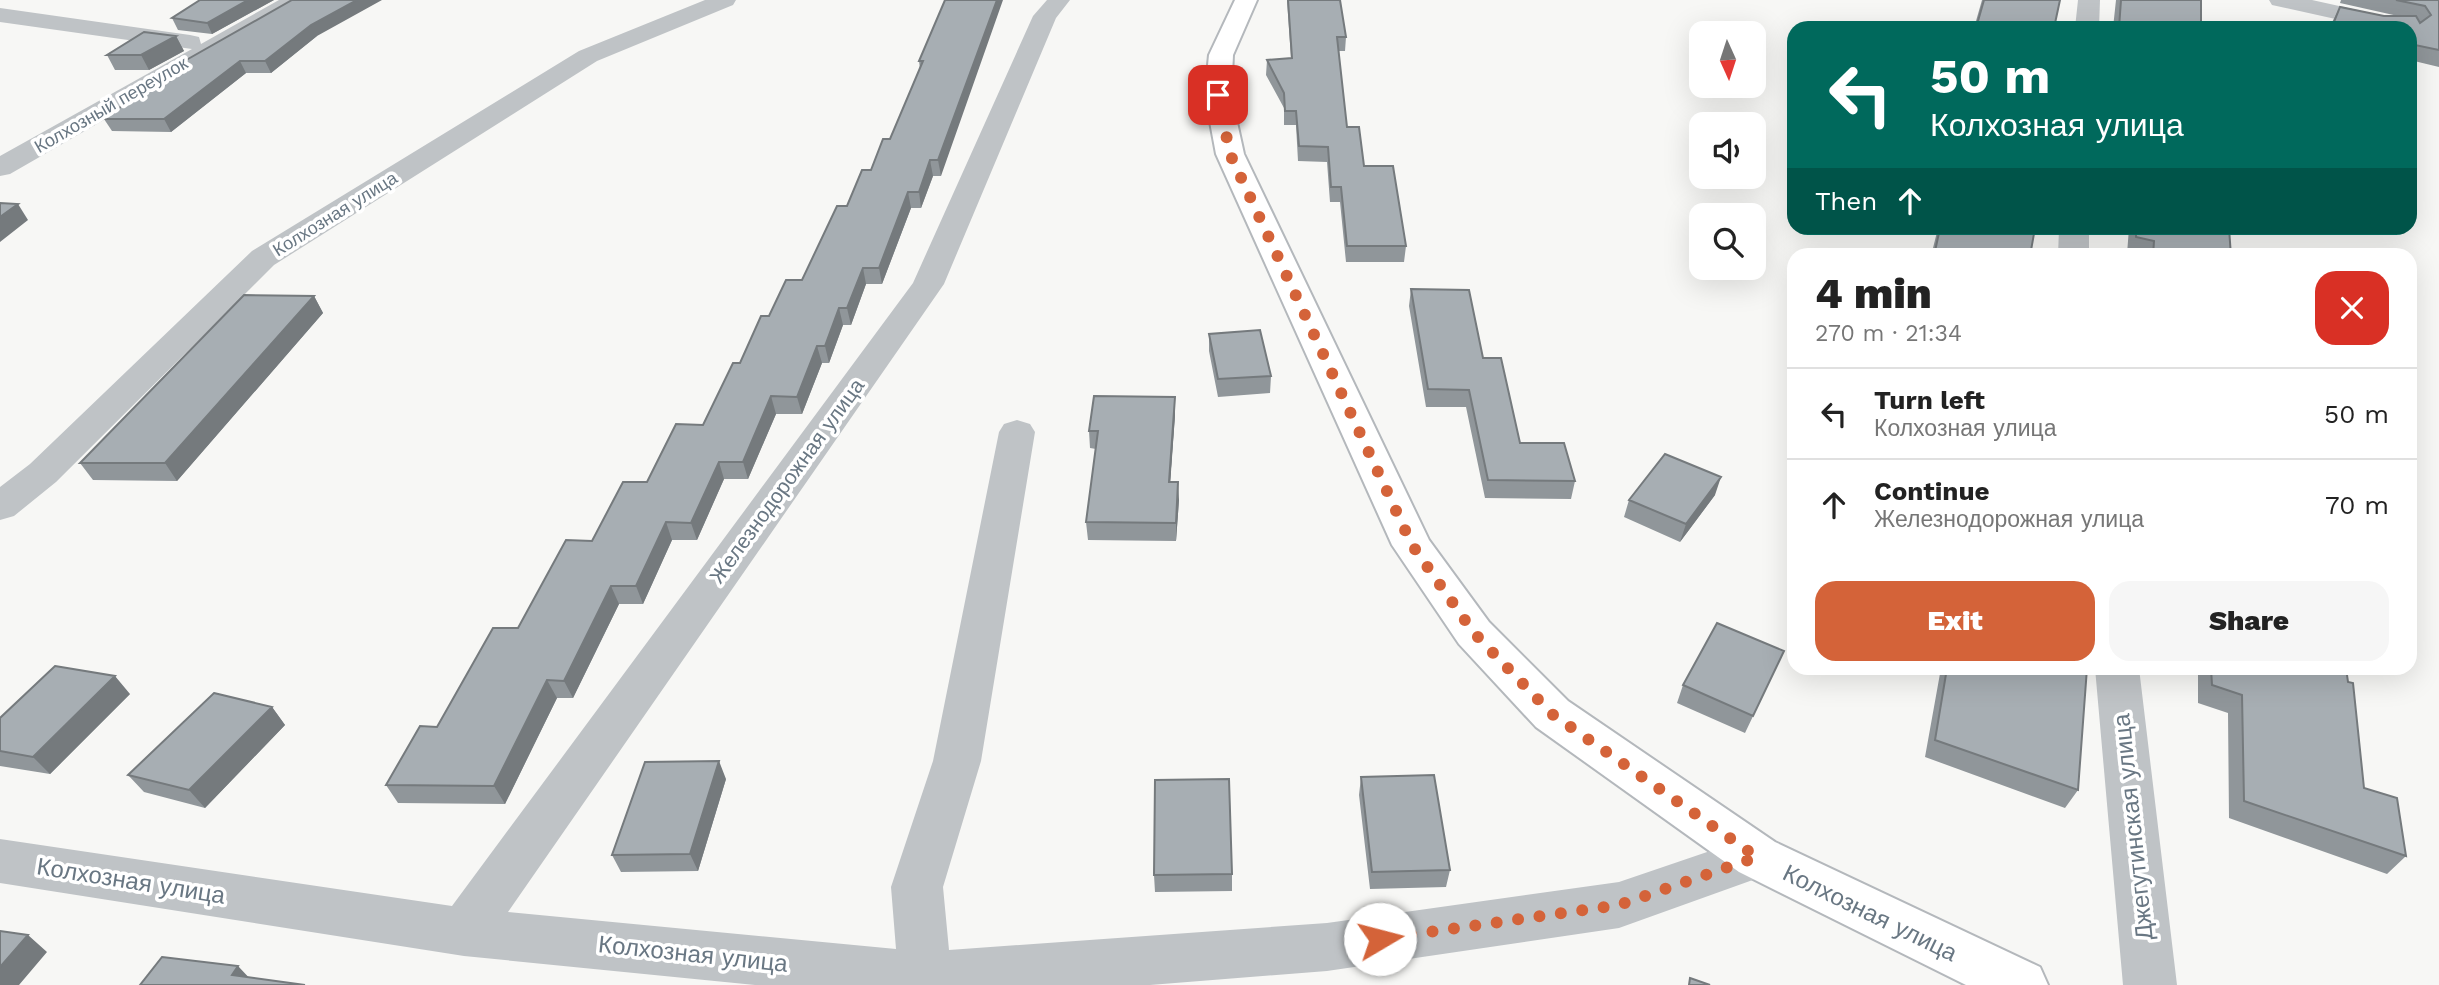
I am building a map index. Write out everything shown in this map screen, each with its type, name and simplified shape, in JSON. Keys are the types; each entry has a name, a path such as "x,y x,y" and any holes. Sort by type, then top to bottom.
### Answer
{"main road":[{"name":"Колхозная улица","path":"1246,0 1221,55 1218,95 1230,154 1412,545 1474,633 1552,714 1757,857 2021,985"}],"street":[{"name":"Колхозный переулок","path":"0,168 296,0"},
{"name":"Колхозная улица","path":"0,507 43,473 263,258 588,57 725,0"},
{"name":"Железнодорожная улица","path":"464,932 928,284 1045,16 1059,0"},
{"path":"2088,21 2089,0"},
{"path":"2280,0 2375,21"},
{"path":"0,15 216,45"},
{"path":"926,981 918,887 957,761 1017,432"},
{"name":"Джегутинская улица","path":"2118,675 2150,985"},
{"name":"Колхозная улица","path":"0,861 464,932 926,981 1327,947 1579,911 1619,905 1757,857"}],"building":[{"path":"200,0 248,0 207,23 172,18"},
{"path":"292,0 357,0 311,25 265,61 240,61 164,119 104,119 181,63"},
{"path":"945,0 997,0 938,160 930,160 919,192 908,192 879,268 863,268 847,308 839,308 825,346 817,346 797,397 771,396 743,462 719,462 691,523 666,522 636,586 611,586 564,681 547,680 494,786 386,785 420,726 437,727 493,628 518,628 566,540 592,541 623,482 647,482 676,424 703,425 733,363 740,363 761,316 769,316 786,280 802,280 837,206 847,206 862,170 871,170 883,139 890,139"},
{"path":"1288,0 1340,0 1346,37 1337,37 1347,127 1359,127 1364,166 1393,166 1406,246 1347,246 1341,187 1331,187 1328,147 1299,146 1296,111 1285,111 1284,93 1267,60 1292,58"},
{"path":"1984,0 2060,0 2056,21 1978,21"},
{"path":"2121,0 2201,0 2201,21 2120,21"},
{"path":"2396,0 2439,0 2439,50 2417,45 2417,21 2334,21 2340,7 2384,16 2416,16 2420,23 2431,15 2425,6"},
{"path":"144,32 176,36 141,55 107,55"},
{"path":"0,203 18,204 0,217"},
{"path":"1938,235 2034,235 2031,248 1936,248"},
{"path":"2230,235 2230,248 2154,248 2154,241 2136,237"},
{"path":"1411,289 1469,290 1483,358 1501,358 1520,443 1564,443 1575,481 1488,480 1469,390 1428,389"},
{"path":"244,295 314,296 165,463 80,463"},
{"path":"1260,330 1271,376 1218,379 1209,334"},
{"path":"1094,396 1175,397 1169,482 1178,482 1176,523 1086,522 1098,431 1089,431"},
{"path":"1665,454 1721,477 1686,524 1629,500"},
{"path":"1717,623 1784,651 1753,716 1683,685"},
{"path":"55,666 115,676 33,757 0,751 0,718"},
{"path":"1946,675 2086,675 2078,790 1935,740"},
{"path":"2211,675 2347,675 2348,682 2353,683 2364,788 2397,798 2406,856 2244,801 2242,695 2212,685"},
{"path":"214,693 272,707 189,790 128,775"},
{"path":"719,761 690,854 612,855 645,762"},
{"path":"1434,775 1450,870 1372,872 1361,777"},
{"path":"1229,779 1232,874 1154,875 1155,780"},
{"path":"0,931 28,935 0,967"},
{"path":"162,957 238,966 232,975 305,985 140,985"},
{"path":"1690,978 1710,985 1689,985"}],"route":[{"path":"1218,95 1230,154 1412,545 1474,633 1552,714 1757,857 1619,905 1380,939"}]}
